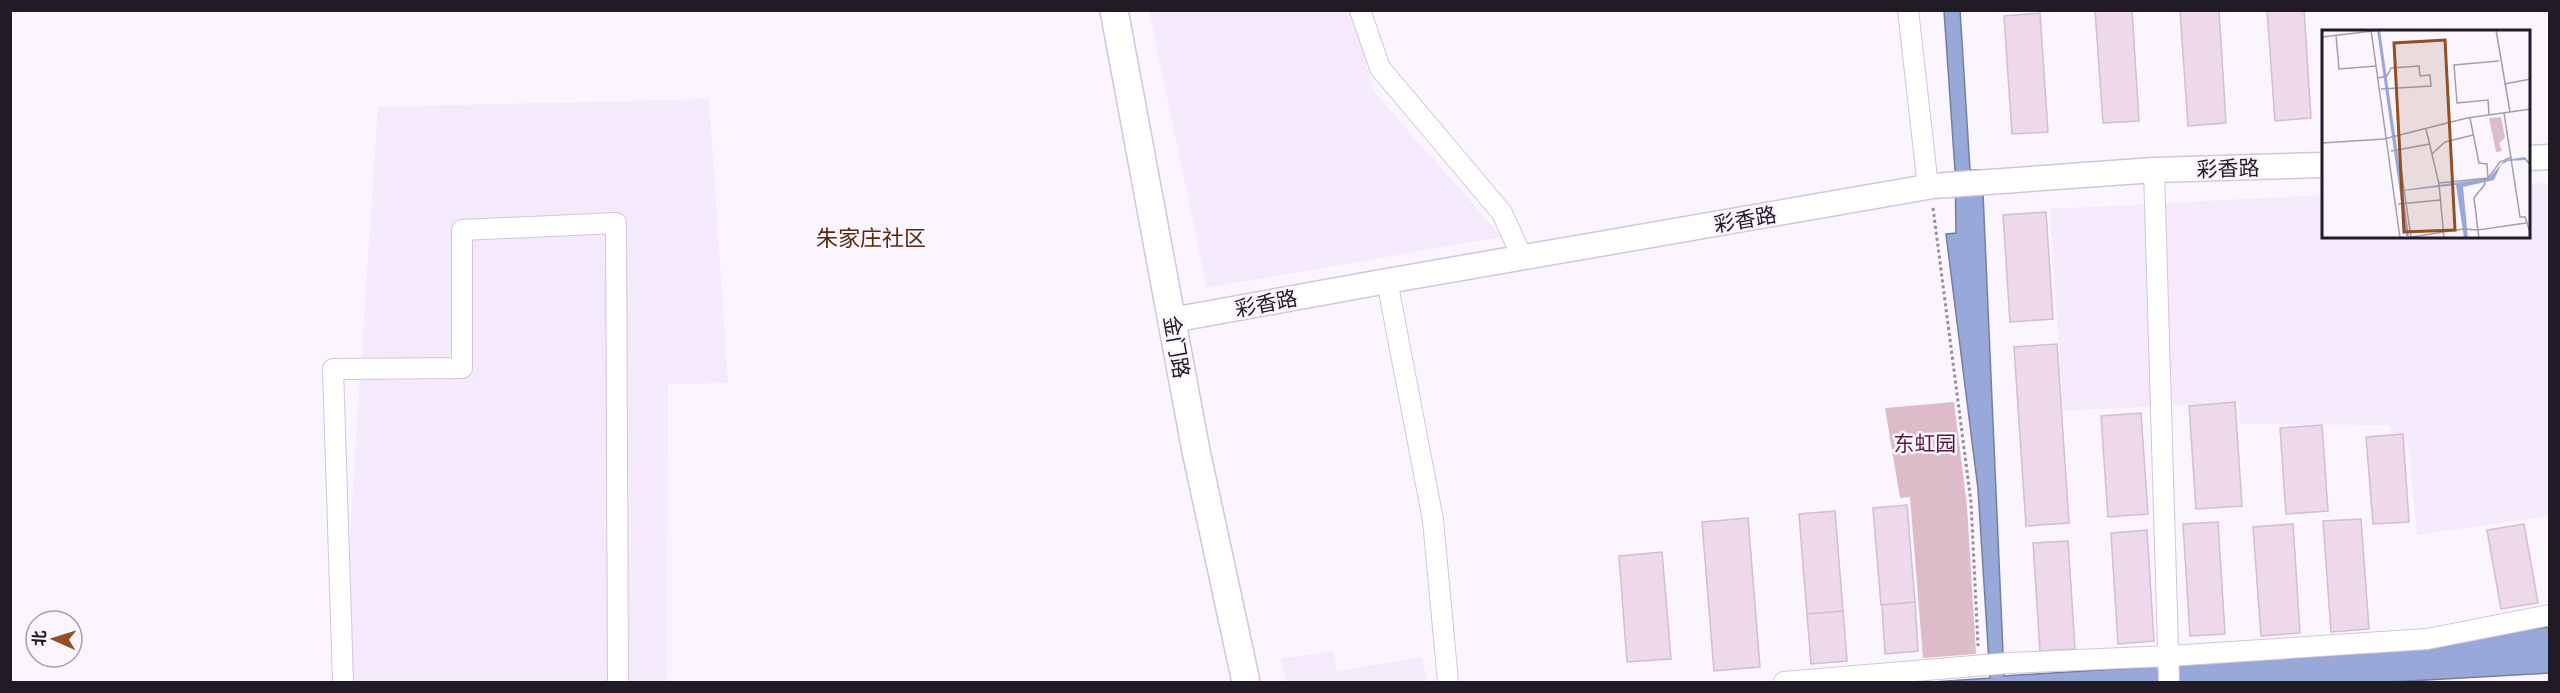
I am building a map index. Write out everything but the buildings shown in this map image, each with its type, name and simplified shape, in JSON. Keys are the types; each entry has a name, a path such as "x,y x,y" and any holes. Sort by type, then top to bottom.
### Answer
{"main road":[{"name":"金门路","path":"1114,10 1198,461 1246,682"}],"street":[{"path":"1360,10 1380,68 1502,213 1522,257"},
{"path":"1908,10 1930,187"},
{"path":"2530,158 2550,157"},
{"name":"彩香路","path":"1172,320 1387,280 1930,187 2154,170 2322,165"},
{"path":"2154,170 2169,667"},
{"path":"343,682 333,369 462,368 462,230 616,223 618,682"},
{"path":"1387,280 1433,520 1448,682"},
{"path":"1784,682 2009,663 2169,667 2427,639 2550,615"}],"path":[{"path":"1930,187 1971,502 1980,666"}],"shaded area":[{"path":"1149,11 1351,11 1374,92 1502,237 1207,288"},
{"path":"709,99 728,383 668,384 667,682 340,682 378,107"},
{"path":"2530,184 2549,184 2549,516 2417,535 2408,442 2395,439 2390,425 2240,424 2239,402 2063,411 2050,209 2322,195 2322,238 2530,238"},
{"path":"1334,651 1337,671 1422,657 1427,682 1286,682 1281,659"}],"green space":[{"name":"东虹园","path":"1954,402 1967,506 1976,654 1923,658 1910,497 1900,498 1885,408"}],"water":[{"path":"1960,10 1970,170 1982,170 2004,676 2370,653 2404,643 2549,627 2550,673 2391,682 1933,682 1990,678 1978,489 1946,234 1956,233 1955,170 1944,11"}],"district":[{"name":"朱家庄社区","path":"871,238"}]}
